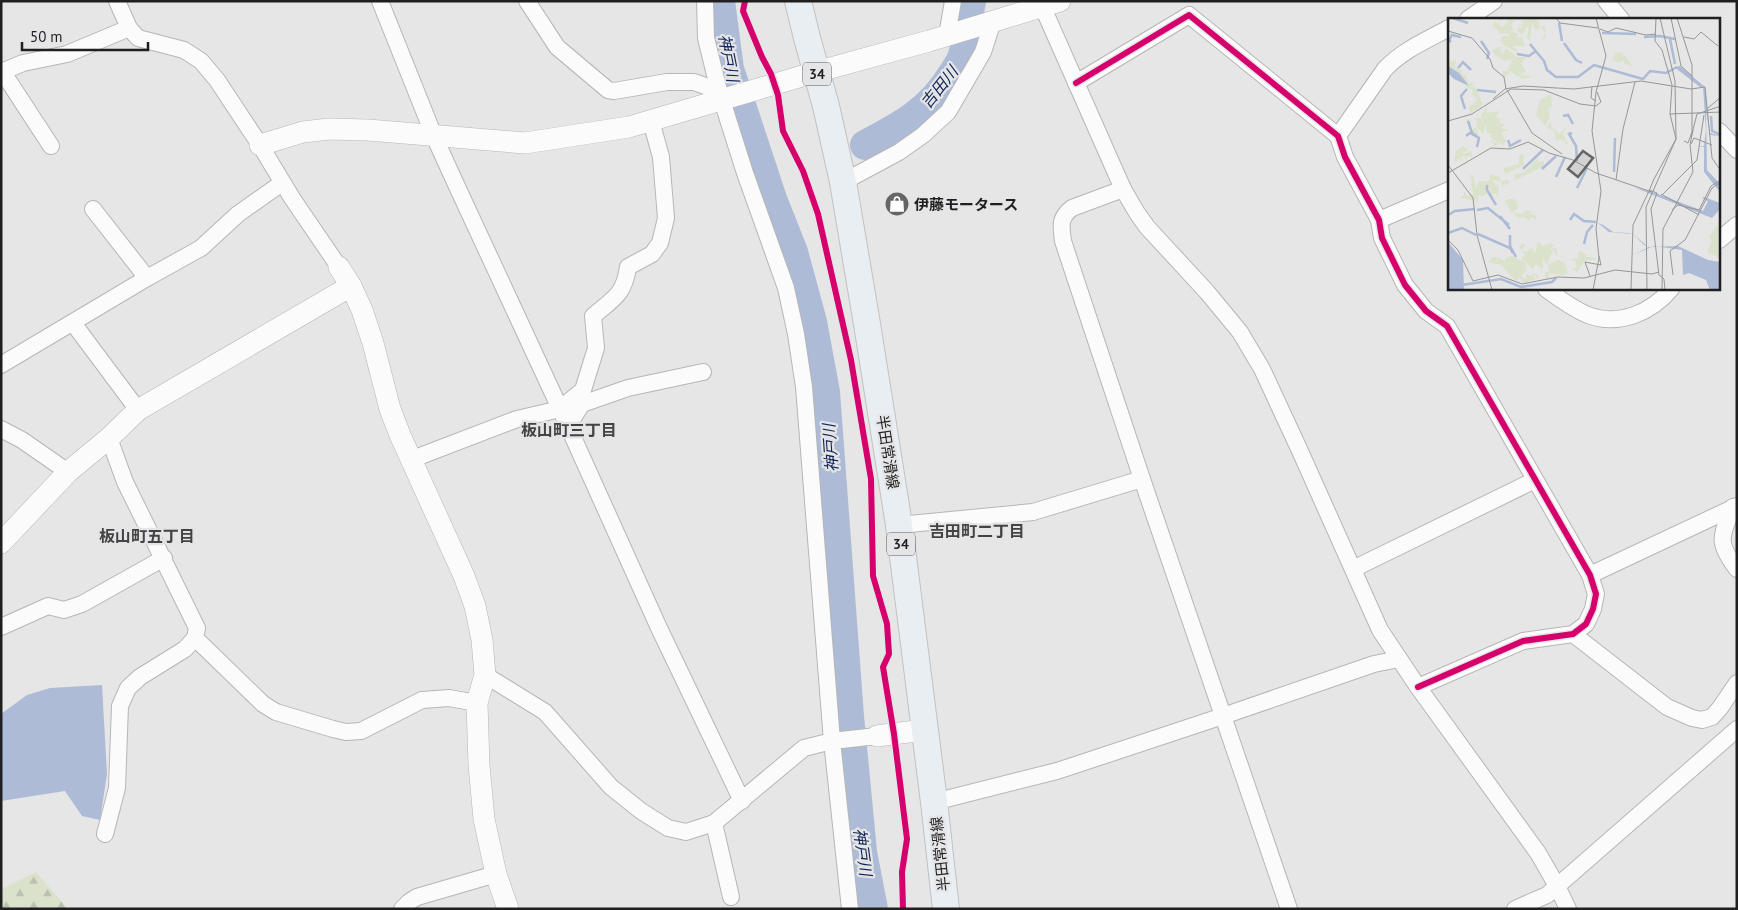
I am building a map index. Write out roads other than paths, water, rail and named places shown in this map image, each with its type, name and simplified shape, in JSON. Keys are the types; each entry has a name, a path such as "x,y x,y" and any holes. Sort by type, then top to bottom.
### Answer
{"main road":[{"name":"半田常滑線","path":"798,1 826,106 843,182 868,324 899,526 946,909"}],"street":[{"path":"117,1 129,28 138,38 184,50 202,61 217,80 260,145 282,183 339,267 351,286 362,310 373,343 390,409 410,460 464,576 475,606 482,640 485,675 477,703 479,765 484,819 496,874 508,909"},
{"path":"380,1 434,136 659,628 742,801"},
{"path":"527,1 557,47 608,90 614,91 667,82 694,82 723,97"},
{"path":"705,1 706,38 745,172 786,288 796,334 804,387 850,909"},
{"path":"947,36 953,1"},
{"path":"1469,18 1494,1"},
{"path":"1606,1 1620,18"},
{"path":"260,145 303,132 329,129 368,130 525,143 629,127 723,97 755,90 947,36 1047,3 1076,82 1123,189 1147,227 1207,292 1240,332 1262,369 1380,630 1418,688 1538,852 1568,909"},
{"path":"1076,82 1189,15 1338,136 1345,157 1379,220 1382,238 1406,285 1426,311 1447,326 1590,575 1596,594 1593,609 1586,624 1573,634 1523,641 1418,688"},
{"path":"843,182 899,152 923,135 948,112 983,52 994,21"},
{"path":"51,146 2,72 24,63 67,54 129,28"},
{"path":"1338,136 1385,69 1393,61 1409,49 1448,29"},
{"path":"410,460 517,419 560,409 583,390 596,348 593,316 620,293 626,282 628,267 652,254 660,243 666,218 661,157 651,120"},
{"path":"1720,132 1737,150"},
{"path":"1,365 201,248 238,214 282,183"},
{"path":"1123,189 1072,208 1065,214 1060,225 1063,241 1289,909"},
{"path":"1379,220 1448,190"},
{"path":"92,210 147,278"},
{"path":"1720,239 1737,225"},
{"path":"1,543 68,472 109,438 138,410 351,286"},
{"path":"1547,290 1572,308 1590,316 1624,318 1642,313 1656,304 1670,290"},
{"path":"73,323 138,410"},
{"path":"568,426 582,404 628,388 702,372"},
{"path":"1,429 22,440 68,472"},
{"path":"105,834 117,788 120,706 128,688 140,677 185,649 195,638 197,628 125,482 109,438"},
{"path":"899,526 1033,512 1142,479"},
{"path":"1353,569 1536,480"},
{"path":"1590,575 1735,506"},
{"path":"1735,506 1723,531 1722,542 1725,554 1737,569"},
{"path":"1,627 48,606 64,610 82,604 164,558"},
{"path":"1573,634 1667,707 1692,718 1702,720 1712,716 1720,708 1737,683"},
{"path":"195,638 263,704 276,712 346,732 361,731 422,700 449,698 477,703"},
{"path":"934,802 1057,771 1374,664 1399,659"},
{"path":"485,675 545,712 611,787 668,828 686,832 714,823 804,748 834,740 924,730"},
{"path":"1515,909 1547,895 1737,729"},
{"path":"714,823 731,897"},
{"path":"402,909 417,897 496,874"}],"water":[{"path":"102,685 107,774 100,820 82,816 65,791 1,801 1,714 27,695 50,688"}],"waterway":[{"name":"神戸川","path":"720,1 729,69 772,199 793,252 812,322 825,392 849,716 862,852 873,909"},
{"name":"吉田川","path":"865,145 914,116 944,87 963,55 971,1"}],"place":[{"name":"伊藤モータース","path":"897,204"}],"district":[{"name":"板山町三丁目","path":"569,430"},
{"name":"吉田町二丁目","path":"977,531"},
{"name":"板山町五丁目","path":"147,536"}]}
